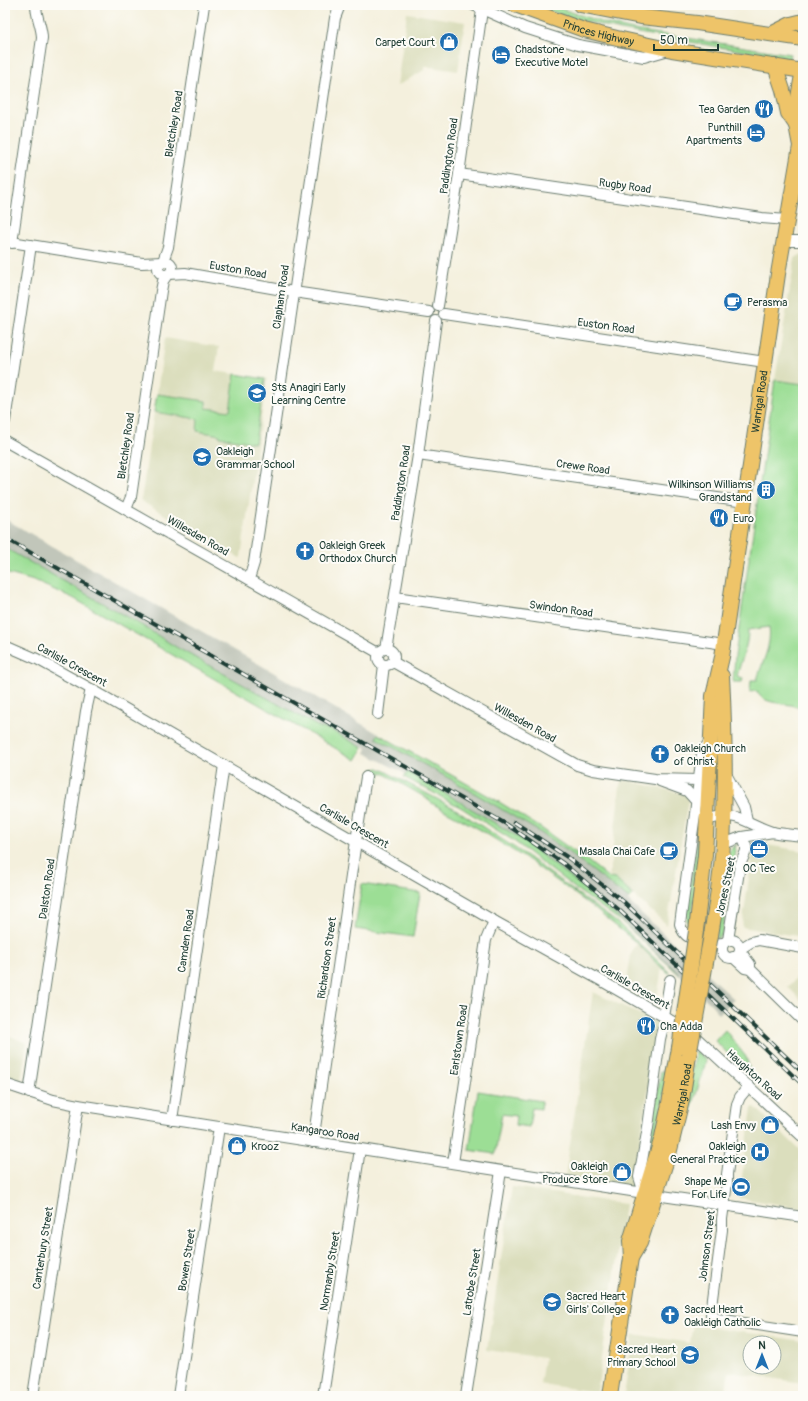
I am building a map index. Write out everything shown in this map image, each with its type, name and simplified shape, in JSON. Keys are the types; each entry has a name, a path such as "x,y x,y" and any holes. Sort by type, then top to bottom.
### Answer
{"highway":[{"name":"Princes Highway","path":"515,5 584,30 672,50 803,70"},
{"name":"Princes Highway","path":"580,5 627,10 803,39"},
{"path":"771,34 792,24 803,21"},
{"path":"775,66 783,90 788,113 796,126"},
{"name":"Warrigal Road","path":"610,1396 631,1258 640,1243 668,1109 684,1052 703,936 713,696 723,651 765,362 801,144 796,126 798,98 803,70"},
{"name":"Warrigal Road","path":"703,936 718,891 722,844 724,770 723,651"}],"street":[{"path":"8,242 42,38 36,5"},
{"name":"Bletchley Road","path":"126,509 131,497 204,5"},
{"name":"Clapham Road","path":"334,5 335,18"},
{"name":"Clapham Road","path":"249,579 254,563 335,18 340,5"},
{"path":"478,7 511,23 542,34 598,49 644,57 672,50"},
{"name":"Paddington Road","path":"383,651 395,597 439,314 459,174 478,7"},
{"name":"Rugby Road","path":"459,174 762,218 786,231"},
{"path":"786,231 803,237"},
{"path":"786,231 803,241"},
{"name":"Euston Road","path":"8,242 142,263 152,267 165,268 185,273 294,292 429,312 433,307 439,314 765,362"},
{"path":"5,421 31,245"},
{"name":"Willesden Road","path":"5,441 249,579 383,651"},
{"name":"Crewe Road","path":"418,455 745,502"},
{"name":"Swindon Road","path":"395,597 723,651"},
{"name":"Carlisle Crescent","path":"5,645 37,659 91,689 689,1032"},
{"path":"378,714 388,663 381,664 378,660 383,651"},
{"name":"Willesden Road","path":"388,663 577,765 594,770 655,779 698,780"},
{"name":"Dalston Road","path":"29,1093 85,719 91,689"},
{"name":"Warrigal Road","path":"710,741 702,752 680,924 681,929 686,936 703,936 706,948 725,945"},
{"name":"Camden Road","path":"172,1120 224,765"},
{"path":"724,770 744,808 746,820"},
{"name":"Richardson Street","path":"313,1142 366,777"},
{"name":"Willesden Road","path":"655,779 686,792 696,801"},
{"path":"707,820 716,816 731,816 746,820 773,832 803,836"},
{"path":"722,844 742,837 773,832"},
{"name":"Jones Street","path":"725,945 740,865 746,851 746,846 742,837"},
{"name":"Earlstown Road","path":"453,1164 486,940 494,921"},
{"path":"803,948 759,940 751,942 737,952 727,957 725,945 735,942 737,952 744,968 750,970 803,1020"},
{"path":"650,1194 639,1177 648,1127 660,1039 666,1018 670,980"},
{"name":"Haughton Road","path":"689,1032 803,1137"},
{"name":"Kangaroo Road","path":"5,1084 29,1093 78,1105 803,1217"},
{"name":"Johnson Street","path":"749,1086 740,1097 737,1104 710,1312 712,1316 718,1319 803,1332"},
{"name":"Canterbury Street","path":"33,1396 78,1105"},
{"name":"Bowen Street","path":"178,1396 219,1127"},
{"name":"Normanby Street","path":"323,1396 360,1149"},
{"name":"Latrobe Street","path":"466,1396 501,1171"}],"shaded area":[{"path":"407,13 465,22 458,71 424,66 424,70 397,86"},
{"path":"802,254 803,384 775,380 795,258"},
{"name":"Oakleigh Grammar School","path":"165,338 219,347 215,371 267,379 240,558 141,501"},
{"path":"5,519 496,800 541,828 609,878 615,879 633,895 628,901 734,999 719,1014 712,1005 619,918 506,834 406,774 365,753 367,748 363,748 331,730 319,727 176,647 141,625 5,548"},
{"path":"621,779 689,795 667,925 615,879 609,878"},
{"path":"754,843 803,851 803,937 742,927"},
{"path":"637,943 654,960 654,962 662,967 657,998 627,982 631,954"},
{"path":"803,971 803,1002 788,987"},
{"path":"593,992 658,1023 633,1190 565,1177"},
{"path":"5,1034 27,1043 21,1080 5,1073"},
{"path":"755,1107 803,1153 803,1208 739,1198 752,1108"},
{"name":"Sacred Heart Girls' College","path":"512,1187 625,1204 597,1392 540,1384 544,1358 487,1350"},
{"name":"Sacred Heart Primary School","path":"693,1325 762,1335 742,1335 742,1374 729,1372 725,1396 624,1396 633,1334 690,1343"},
{"name":"Sacred Heart Primary School","path":"782,1338 803,1341 803,1383 749,1375 782,1375"}],"green space":[{"path":"533,5 550,5 604,23 634,30 790,54 789,59 621,30 568,17"},
{"path":"235,374 265,379 255,443 220,437 220,435 197,431 198,419 154,412 157,394 206,401 206,408 230,411"},
{"path":"775,380 803,384 803,709 791,705 771,702 760,696 757,691 750,692 751,680 757,680 766,654 770,634 769,627 748,630 746,648 737,676 743,678 742,682 733,682 735,656"},
{"path":"5,548 141,625 176,647 319,727 331,730 363,748 356,760 73,598 34,581 5,573"},
{"path":"378,734 496,800 541,828 609,878 615,879 633,895 629,899 567,851 538,831 452,780 376,738"},
{"path":"379,768 454,808 524,854 620,925 670,974 654,961 637,943 590,905 531,862 479,829 433,804 423,796 381,772 379,780 374,779 371,772 373,769"},
{"path":"408,772 520,838 604,904 679,974 622,922 514,841 462,808 404,777"},
{"path":"700,814 701,828 699,856 690,927 687,921 686,913"},
{"path":"736,843 722,935 716,939 726,856"},
{"path":"362,884 420,893 413,937 355,929"},
{"path":"725,1030 746,1057 750,1070 744,1069 715,1041"},
{"path":"696,1050 706,1061 681,1144 682,1129"},
{"path":"661,1071 668,1072 656,1134 645,1170"},
{"path":"478,1091 542,1101 541,1109 532,1108 529,1127 515,1125 516,1116 502,1114 495,1154 469,1150"}],"railway":[{"path":"5,538 506,824 564,864 618,909 803,1085"},
{"path":"514,822 567,857 624,902 803,1073"}],"place":[{"name":"Carpet Court","path":"449,42"},
{"name":"Chadstone Executive Motel","path":"501,55"},
{"name":"Tea Garden","path":"764,109"},
{"name":"Punthill Apartments","path":"756,133"},
{"name":"Perasma","path":"733,302"},
{"name":"Sts Anagiri Early Learning Centre","path":"257,393"},
{"name":"Oakleigh Grammar School","path":"202,457"},
{"name":"Wilkinson Williams Grandstand","path":"766,490"},
{"name":"Euro","path":"719,518"},
{"name":"Oakleigh Greek Orthodox Church","path":"305,551"},
{"name":"Oakleigh Church of Christ","path":"660,754"},
{"name":"OC Tec","path":"759,849"},
{"name":"Masala Chai Cafe","path":"669,851"},
{"name":"Cha Adda","path":"646,1026"},
{"name":"Lash Envy","path":"770,1125"},
{"name":"Krooz","path":"237,1146"},
{"name":"Oakleigh General Practice","path":"760,1152"},
{"name":"Oakleigh Produce Store","path":"622,1172"},
{"name":"Shape Me For Life","path":"741,1187"},
{"name":"Sacred Heart Girls' College","path":"552,1302"},
{"name":"Sacred Heart Oakleigh Catholic","path":"670,1315"},
{"name":"Sacred Heart Primary School","path":"690,1355"}]}
